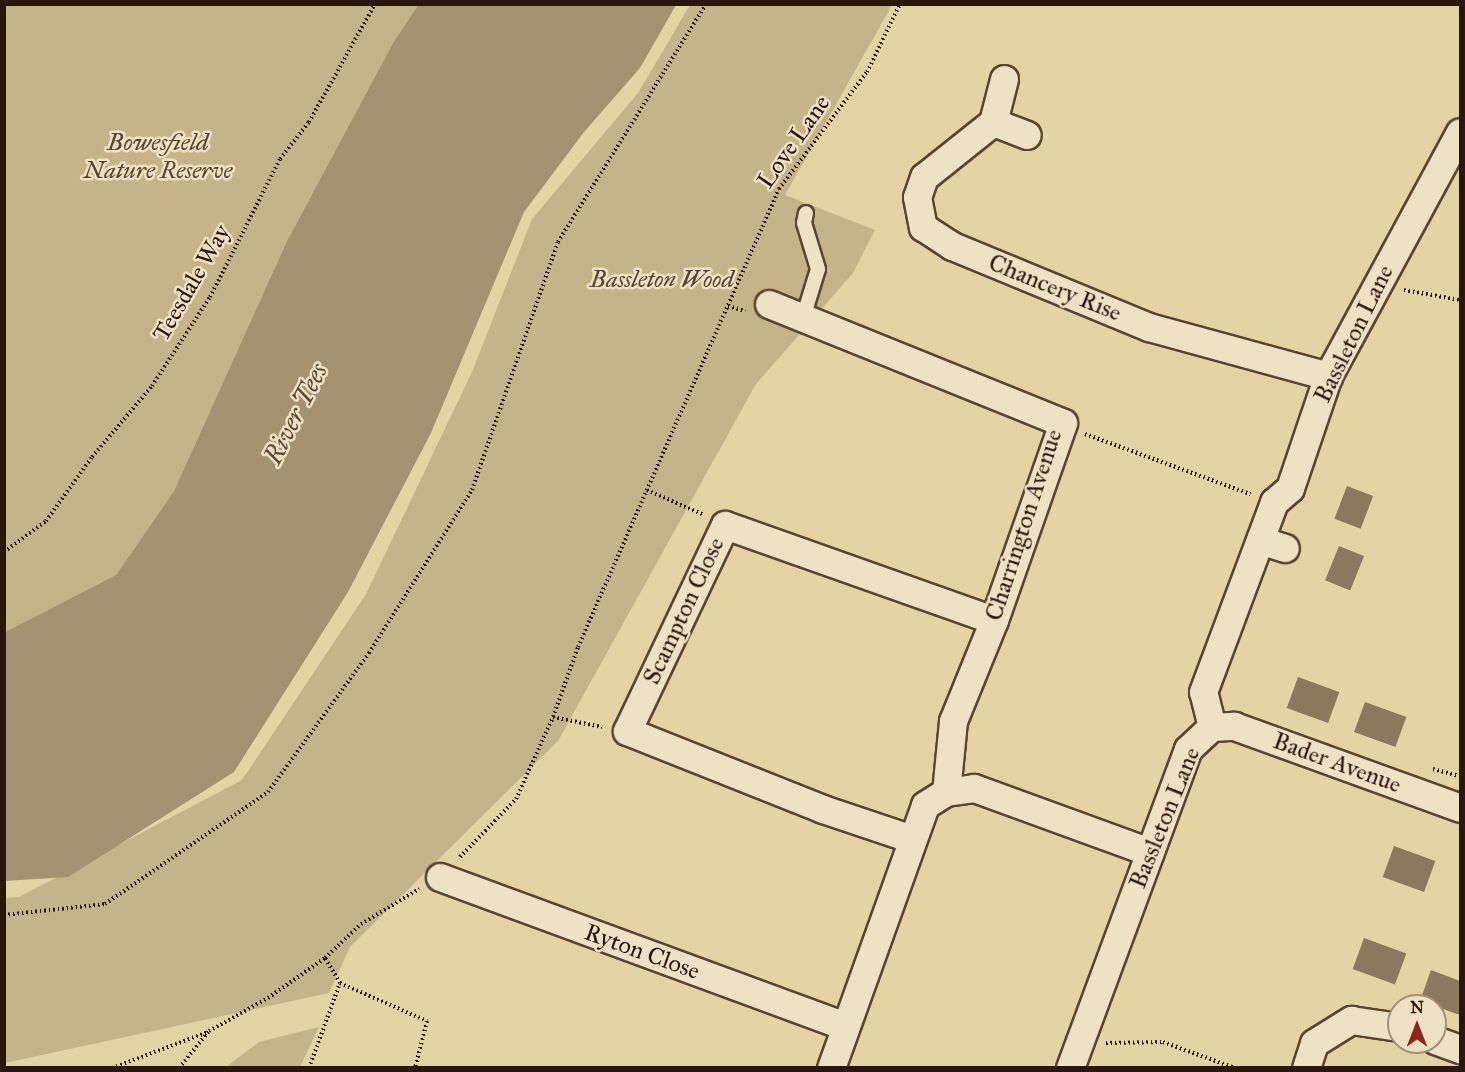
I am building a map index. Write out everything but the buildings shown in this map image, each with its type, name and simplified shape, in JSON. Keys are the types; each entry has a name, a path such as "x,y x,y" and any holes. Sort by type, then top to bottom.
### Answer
{"street":[{"path":"1004,79 993,122 1027,135"},
{"name":"Chancery Rise","path":"993,122 924,177 917,197 923,227 952,246 1149,327 1328,376"},
{"name":"Bassleton Lane","path":"1074,1055 1188,749 1212,727 1203,692 1260,540 1282,495 1328,376 1461,132"},
{"name":"Charrington Avenue","path":"769,304 1063,423 994,620 953,721 946,792"},
{"name":"Scampton Close","path":"627,731 725,525 994,620"},
{"path":"1260,540 1285,548"},
{"name":"Bader Avenue","path":"1212,727 1234,726 1461,808"},
{"path":"627,731 824,809 912,839"},
{"path":"831,1068 844,1026 925,805 946,792 974,788 1150,852"},
{"name":"Ryton Close","path":"440,877 844,1026"},
{"path":"1306,1068 1314,1043 1352,1020 1387,1025"}],"lane":[{"path":"803,318 818,269 804,223 806,213"}],"path":[{"name":"Teesdale Way","path":"4,552 46,521 92,457 152,386 210,297 280,159 309,122 375,4"},
{"path":"4,915 105,904 268,792 369,653 472,490 558,242 706,4"},
{"name":"Love Lane","path":"209,1031 268,998 325,958 361,924 440,877 516,799 553,717 578,647 779,189 867,72 900,4"},
{"path":"1377,286 1461,300"},
{"path":"1063,423 1101,442 1282,495"},
{"path":"647,490 725,525"},
{"path":"553,717 627,731"},
{"path":"325,958 340,983 428,1022 415,1068"},
{"path":"309,1068 340,983"},
{"path":"112,1068 209,1031"},
{"path":"178,1068 209,1031"},
{"path":"1074,1055 1163,1042 1234,1068"}],"green space":[{"name":"Bowesfield Nature Reserve","path":"5,5 419,5 393,43 287,241 174,491 116,575 5,632"},
{"name":"Bassleton Wood","path":"690,5 892,5 785,195 875,230 853,273 756,384 558,741 350,947 329,993 5,1063 5,898 19,897 242,780 366,594 472,372 532,219 638,93"},
{"path":"319,1027 300,1067 226,1067 259,1042"}],"water":[{"name":"River Tees","path":"419,4 676,5 640,68 584,132 524,212 431,433 348,592 234,772 68,877 5,881 5,632 116,575 174,491 287,241 393,43"}]}
